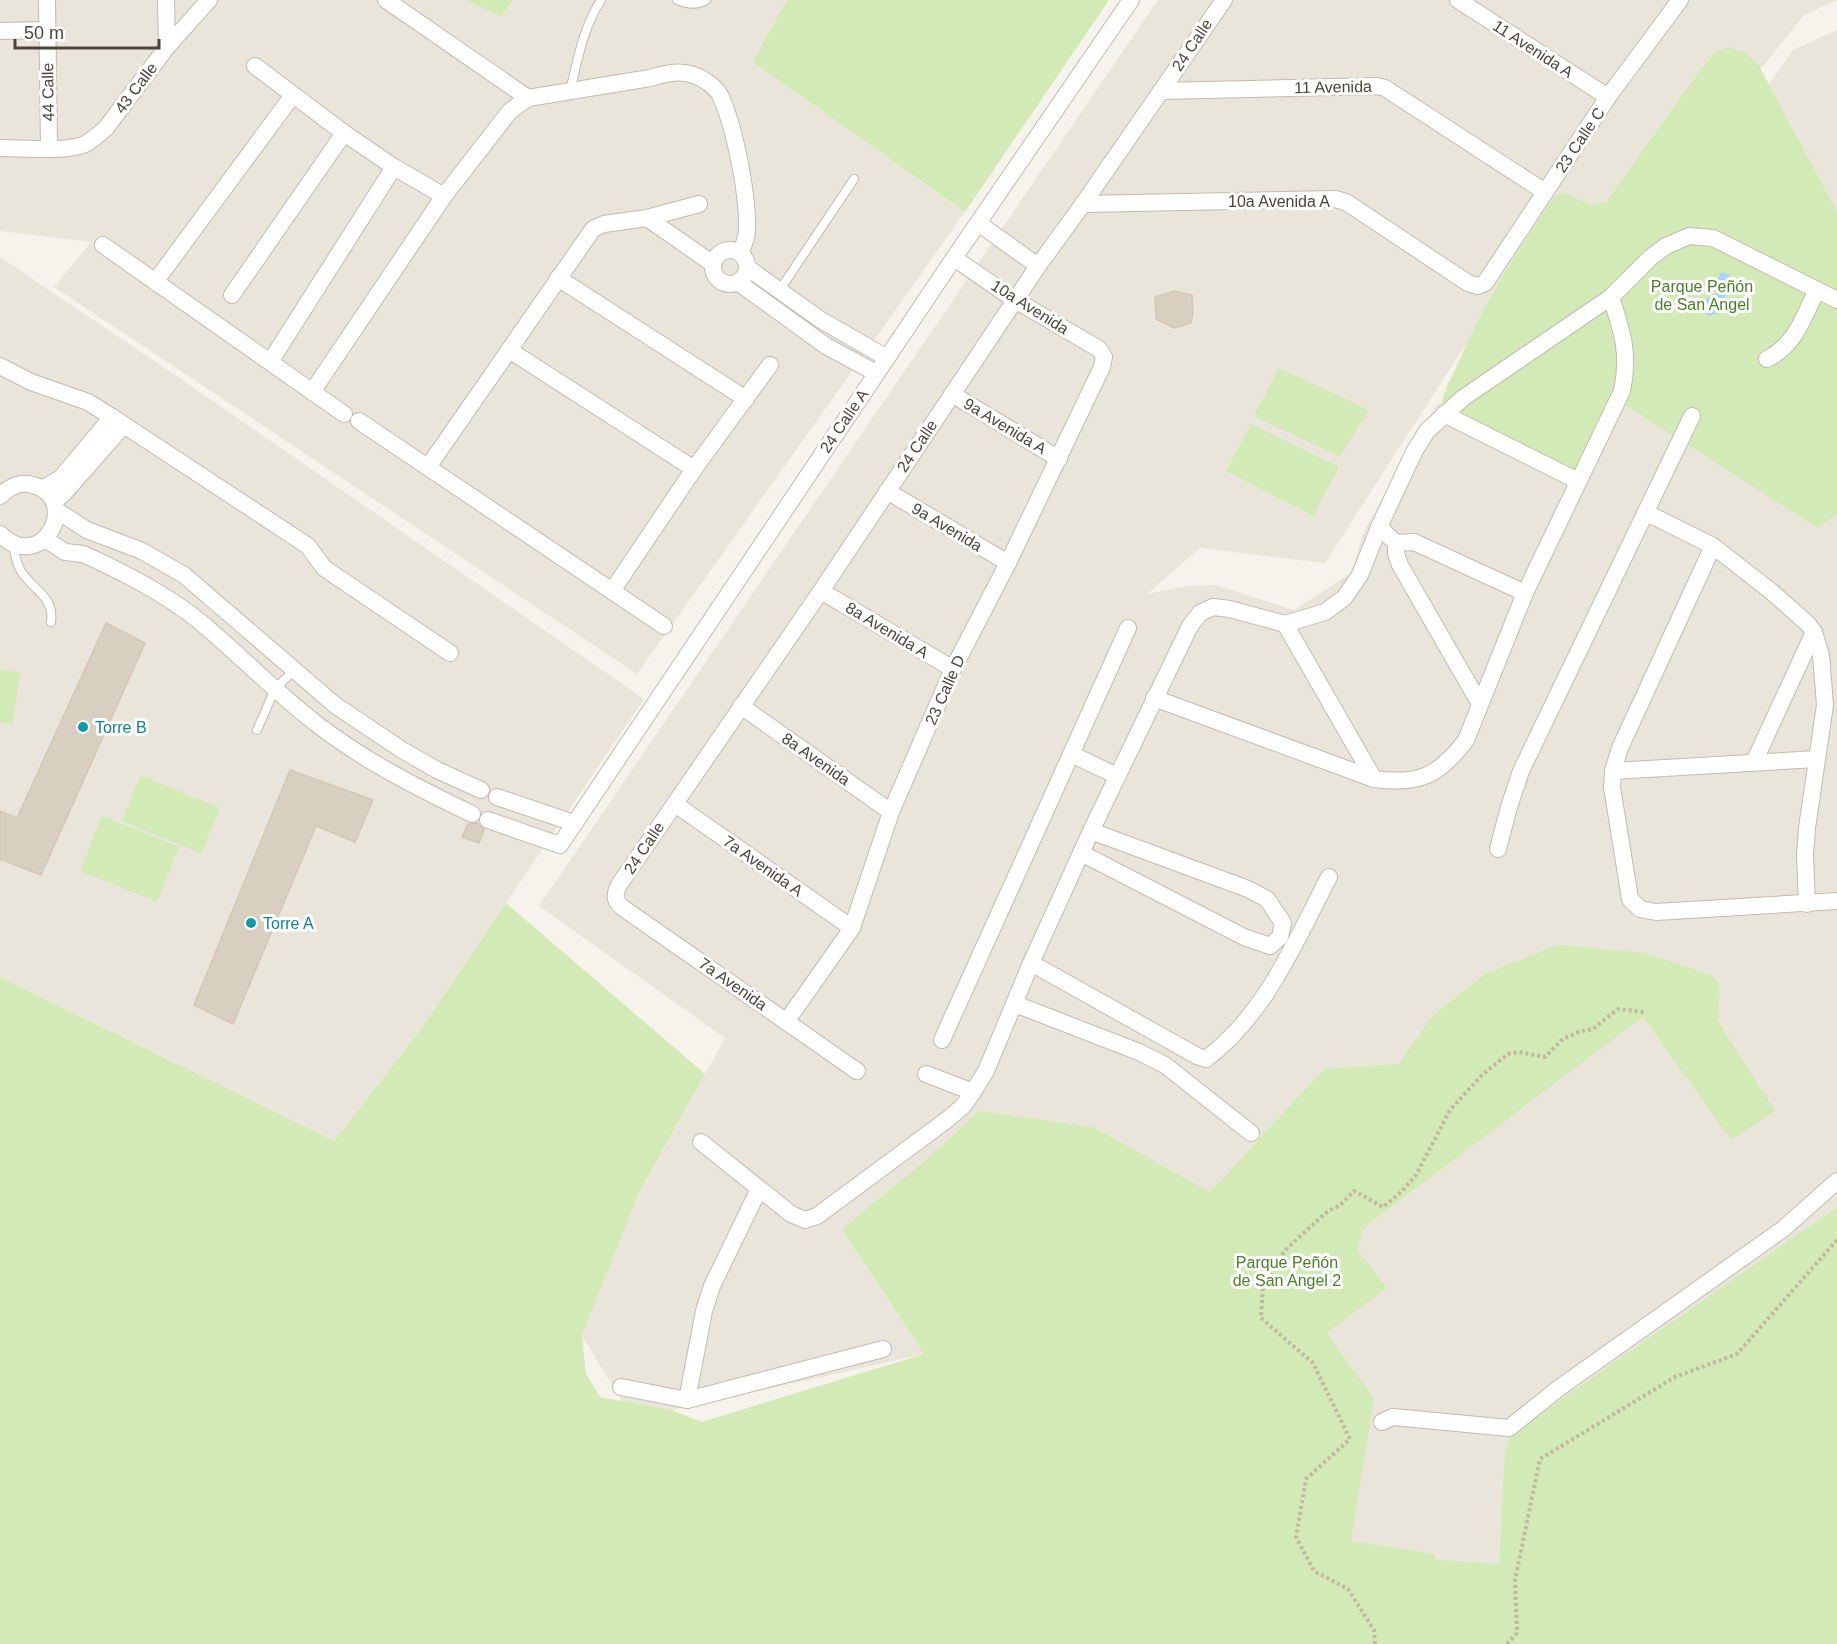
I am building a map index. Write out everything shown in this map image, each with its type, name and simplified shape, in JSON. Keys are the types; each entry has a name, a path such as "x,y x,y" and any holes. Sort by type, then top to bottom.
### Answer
{"street":[{"name":"44 Calle","path":"47,0 49,148"},
{"path":"166,0 167,46"},
{"name":"43 Calle","path":"49,148 83,144 95,138 106,128 167,46 209,0"},
{"path":"386,0 528,98"},
{"name":"24 Calle A","path":"488,820 560,845 886,358 1131,0"},
{"name":"24 Calle","path":"615,894 1038,266 1224,0"},
{"name":"11 Avenida A","path":"1458,0 1608,97"},
{"name":"23 Calle C","path":"1485,283 1608,97 1676,1"},
{"path":"0,31 47,30"},
{"path":"255,66 344,134 444,196"},
{"path":"312,392 444,196 510,111 528,98 668,73 688,72 706,81 719,92 728,118 743,181 747,233 741,252"},
{"name":"11 Avenida","path":"1161,91 1377,86 1385,88 1545,192"},
{"path":"155,282 293,95"},
{"path":"232,295 344,134"},
{"path":"0,148 49,148"},
{"path":"270,362 394,167"},
{"name":"10a Avenida A","path":"1083,204 1335,199 1346,202 1468,283 1477,286 1485,283"},
{"path":"428,467 593,229 604,224 647,218 699,204"},
{"path":"647,218 713,264"},
{"path":"978,223 1038,266"},
{"path":"701,1142 791,1214 805,1220 817,1216 963,1106 986,1071 1031,963 1091,831 1190,626 1200,613 1213,607 1230,609 1285,624 1325,612 1344,598 1360,575 1379,527 1427,431 1463,398 1611,297 1650,258 1666,246 1689,236 1713,238 1837,300"},
{"path":"103,245 312,392 664,626"},
{"path":"729,249 741,252 745,256 748,268 743,279 739,283 728,284 718,280 713,264 719,254 729,249"},
{"name":"10a Avenida","path":"954,258 1015,300 1099,349 1104,357"},
{"path":"748,268 821,320 886,358"},
{"path":"558,278 746,399"},
{"path":"739,283 826,346 876,373"},
{"path":"1767,359 1780,352 1791,342 1817,290"},
{"path":"1154,698 1374,780 1397,782 1422,777 1437,771 1454,757 1466,740 1526,593 1622,391 1626,371 1624,340 1611,297"},
{"path":"509,350 694,469"},
{"name":"23 Calle D","path":"786,1022 852,928 891,812 953,669 1059,459 1102,367 1104,357"},
{"path":"612,591 694,469 770,364"},
{"path":"0,366 31,382 88,402 118,421 309,546 324,568 450,653"},
{"name":"9a Avenida A","path":"952,394 1059,459"},
{"path":"1444,414 1578,482"},
{"path":"1498,849 1521,771 1692,416"},
{"path":"42,489 61,478 118,421"},
{"path":"7,539 30,546 45,539 54,525 55,506 118,421"},
{"path":"0,495 22,484 30,484 42,489 55,506 87,530 142,551 184,575 335,705 402,750 437,770 481,790"},
{"name":"9a Avenida","path":"887,491 1008,563"},
{"path":"1647,513 1713,546 1772,592 1814,632 1821,655 1825,705 1805,855 1807,904"},
{"path":"1379,527 1396,543 1414,542 1526,593"},
{"path":"45,539 65,552 83,554 150,586 197,620 320,726 388,772 472,814"},
{"path":"1396,543 1396,554 1400,565 1480,704"},
{"path":"1713,546 1620,748 1613,771 1612,788 1630,899 1640,909 1656,912 1837,901"},
{"name":"8a Avenida A","path":"821,591 953,669"},
{"path":"1285,624 1374,780"},
{"path":"942,1040 1128,628"},
{"path":"1754,762 1814,632"},
{"name":"8a Avenida","path":"741,706 891,812"},
{"path":"388,772 402,750"},
{"path":"1071,754 1117,776"},
{"path":"1613,771 1817,759"},
{"path":"497,797 574,823"},
{"name":"7a Avenida A","path":"675,804 852,928"},
{"path":"1081,853 1244,937 1270,946 1280,937 1283,923 1267,899 1248,889 1091,831"},
{"path":"1031,963 1206,1059 1247,1020 1274,983 1329,878"},
{"name":"7a Avenida","path":"615,894 617,903 623,908 856,1071"},
{"path":"1015,1004 1139,1052 1165,1065 1251,1133"},
{"path":"926,1074 973,1092"},
{"path":"1382,1422 1393,1417 1509,1428 1560,1388 1783,1229 1837,1181"},
{"path":"687,1400 704,1311 712,1286 759,1190"},
{"path":"621,1387 687,1400 883,1349"}],"lane":[{"path":"570,91 583,38 590,18 601,0"},
{"path":"677,0 687,5 706,0"},
{"path":"779,291 854,179"},
{"path":"7,539 19,569 49,602 51,622"},
{"path":"257,730 275,689 293,670"}],"path":[{"path":"1375,1644 1374,1630 1348,1589 1314,1571 1296,1537 1306,1479 1350,1439 1313,1363 1261,1318 1263,1285 1285,1250 1354,1191 1383,1207 1401,1192 1416,1175 1450,1110 1482,1075 1508,1054 1519,1052 1545,1057 1563,1039 1578,1032 1593,1029 1618,1008 1644,1012"},
{"path":"1507,1644 1517,1633 1515,1580 1540,1459 1675,1377 1737,1354 1837,1240"}],"shaded area":[{"path":"0,0 466,0 501,17 513,0 787,0 754,62 965,212 637,674 54,287 91,242 0,231"},
{"path":"1158,0 1837,0 1804,15 1619,247 1464,347 1325,563 1200,548 1147,594 1187,586 1216,585 1294,610 1351,573 1364,531 1435,407 1547,330 1668,230 1793,50 1837,30 1837,1301 1529,1644 924,1354 633,1419 571,1318 725,1038 539,906"},
{"path":"0,257 644,699 418,1033 334,1141 0,977"}],"green space":[{"path":"466,0 513,0 501,17"},
{"path":"787,0 1109,0 965,212 753,62"},
{"name":"Parque Peñón de San Angel","path":"1728,47 1744,52 1758,64 1837,212 1837,514 1818,527 1627,406 1624,406 1579,474 1442,407 1447,387 1487,304 1555,196 1564,193 1592,205 1606,202 1701,69 1715,53"},
{"path":"1279,368 1369,410 1340,457 1254,416"},
{"path":"1251,424 1339,467 1313,516 1226,471"},
{"path":"0,670 20,672 13,724 0,722"},
{"path":"140,775 220,808 201,853 122,821"},
{"path":"102,816 179,847 157,902 80,871"},
{"name":"Parque Peñón de San Angel 2","path":"506,903 705,1074 637,1197 582,1335 586,1374 600,1397 671,1410 702,1422 924,1354 842,1229 932,1155 979,1111 1093,1127 1210,1192 1324,1069 1399,1064 1432,1016 1485,974 1558,945 1646,953 1711,975 1718,981 1720,992 1718,1021 1775,1111 1731,1140 1643,1017 1366,1226 1361,1234 1358,1251 1387,1288 1327,1333 1374,1399 1351,1541 1434,1554 1436,1560 1499,1564 1505,1453 1510,1437 1837,1207 1837,1644 0,1644 0,977 334,1141 418,1033"}],"water":[{"path":"1721,272 1730,275 1729,289 1719,313 1708,316 1701,309 1702,305 1718,293 1718,278"}],"building":[{"path":"1174,291 1192,295 1193,313 1191,323 1174,328 1156,319 1155,297"},
{"name":"Torre B","path":"106,623 145,643 41,875 0,859 0,811 17,818"},
{"name":"Torre A","path":"290,770 373,800 355,842 316,826 233,1024 194,1005"},
{"path":"478,823 484,830 479,843 462,837 468,824"}],"place":[{"name":"Torre B","path":"83,727"},
{"name":"Torre A","path":"251,923"}]}
